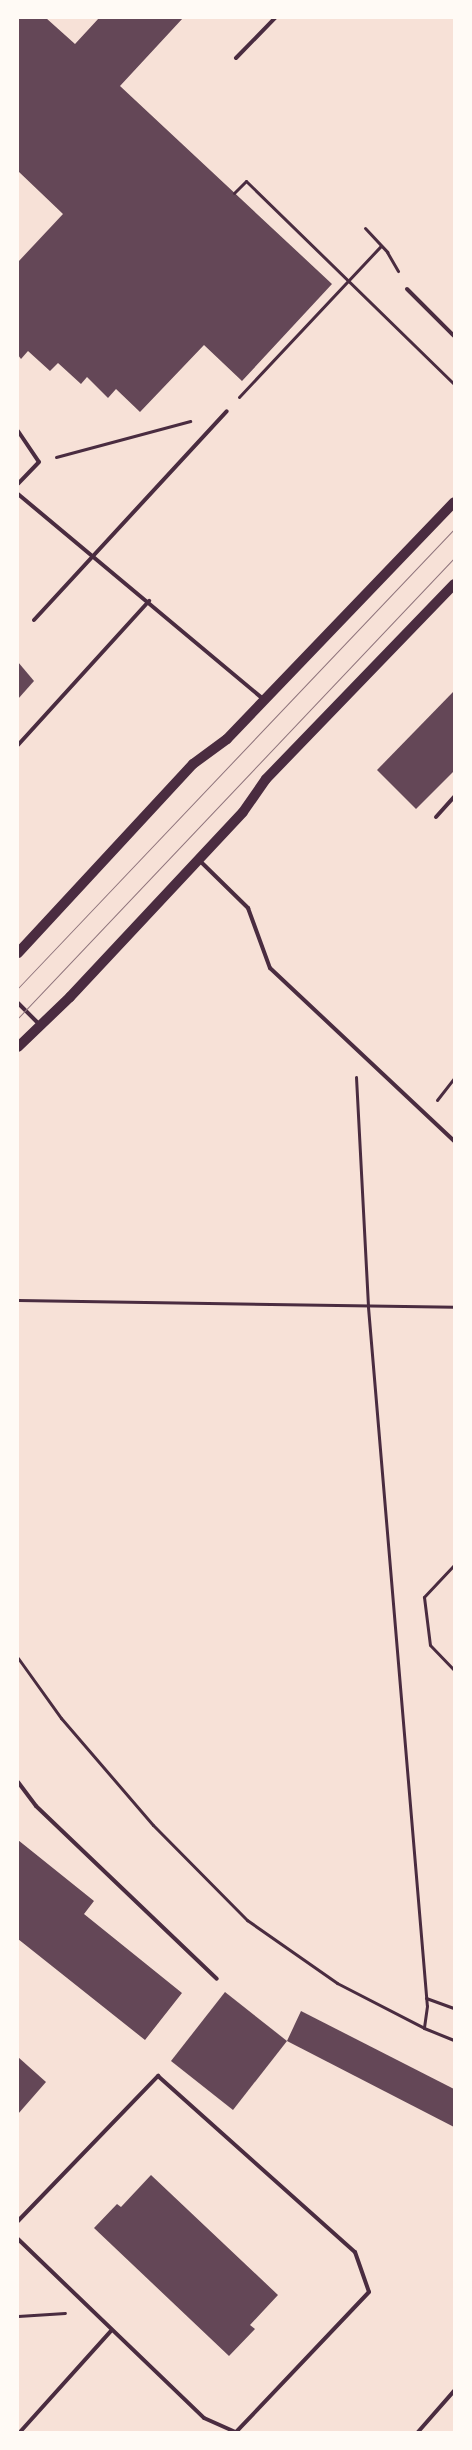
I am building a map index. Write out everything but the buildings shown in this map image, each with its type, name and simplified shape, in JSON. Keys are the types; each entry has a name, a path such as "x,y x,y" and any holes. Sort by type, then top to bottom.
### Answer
{"main road":[{"path":"18,953 193,764 227,739 454,502"},
{"path":"18,1047 39,1024 70,998 243,812 266,779 454,584"}],"lane":[{"path":"236,58 275,18"},
{"path":"407,289 454,336"},
{"path":"34,620 227,411"},
{"path":"18,431 39,462 18,484"},
{"path":"18,494 150,601 265,700"},
{"path":"18,745 150,601"},
{"path":"436,817 454,797"},
{"path":"198,860 248,908 270,968 454,1141"},
{"path":"18,1004 39,1024"},
{"path":"18,1782 36,1806 217,1979"},
{"path":"18,2221 158,2076 355,2252 369,2292 236,2432 204,2418 91,2312 18,2239"},
{"path":"20,2432 111,2331"},
{"path":"418,2432 454,2391"}],"path":[{"path":"234,193 246,182 454,384"},
{"path":"364,228 381,246 407,289"},
{"path":"246,390 348,279 381,246"},
{"path":"39,462 227,411"},
{"path":"354,1048 368,1307 426,1998 424,2028"},
{"path":"425,1113 454,1078"},
{"path":"18,1300 454,1307"},
{"path":"454,1565 424,1596 430,1645 454,1670"},
{"path":"18,1658 61,1718 153,1825 247,1920 337,1983 424,2028 454,2040"},
{"path":"426,1998 454,2008"},
{"path":"18,2316 91,2312"}],"tram line":[{"path":"18,988 454,529"},
{"path":"18,1018 454,558"}]}
